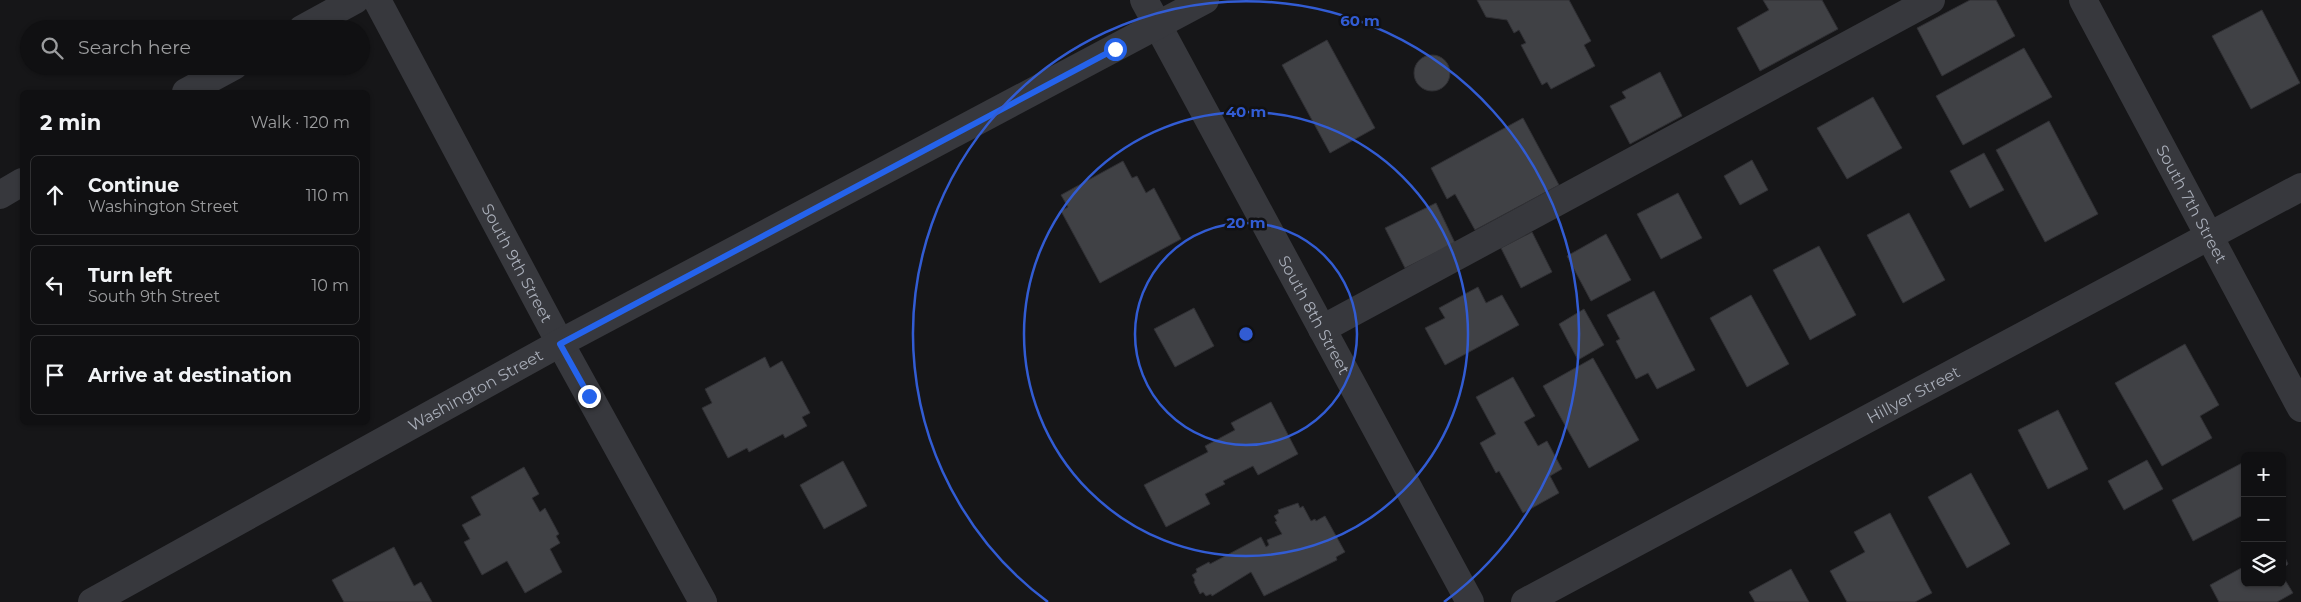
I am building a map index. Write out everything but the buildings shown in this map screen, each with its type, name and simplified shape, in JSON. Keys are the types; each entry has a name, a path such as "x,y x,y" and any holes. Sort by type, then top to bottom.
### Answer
{"street":[{"path":"318,20 355,0"},
{"name":"South 9th Street","path":"377,0 560,344 703,602"},
{"name":"South 8th Street","path":"1144,0 1470,602"},
{"name":"Washington Street","path":"92,602 560,344 1205,0"},
{"path":"1322,330 1931,0"},
{"name":"South 7th Street","path":"2083,0 2301,408"},
{"path":"190,90 217,75"},
{"path":"0,195 20,183"},
{"name":"Hillyer Street","path":"1525,602 2301,188"}],"route":[{"path":"589,396 560,344 1115,49"}]}
